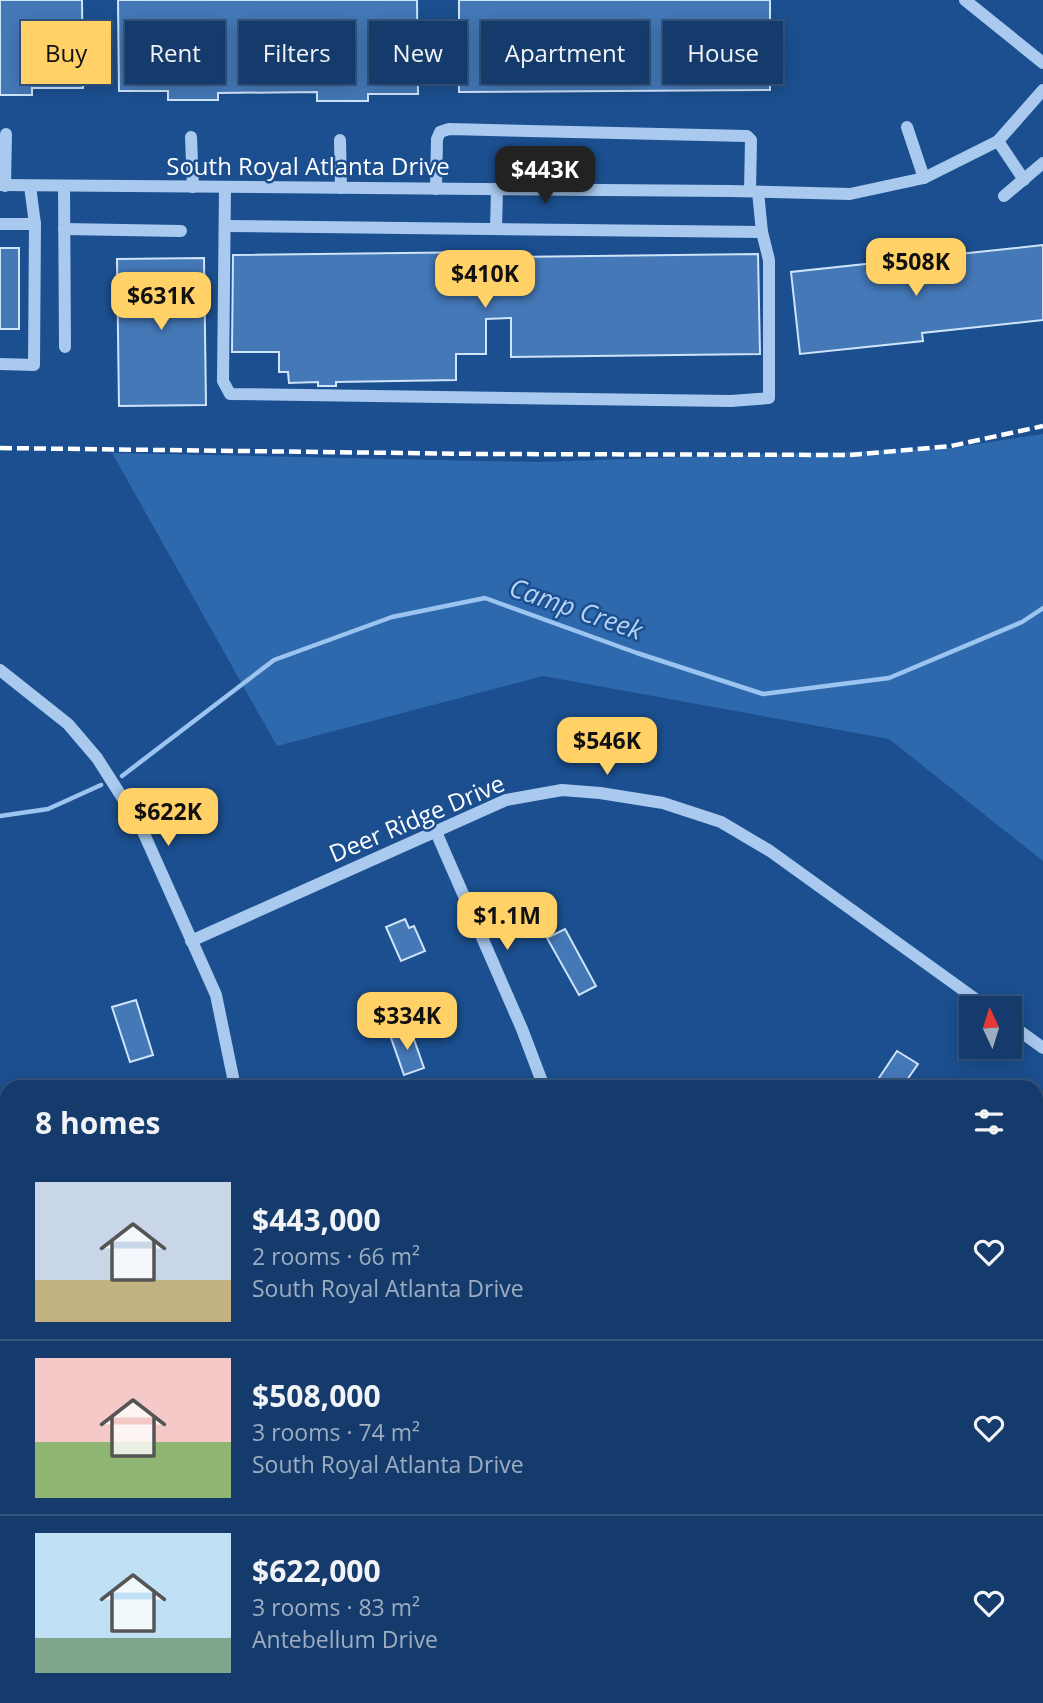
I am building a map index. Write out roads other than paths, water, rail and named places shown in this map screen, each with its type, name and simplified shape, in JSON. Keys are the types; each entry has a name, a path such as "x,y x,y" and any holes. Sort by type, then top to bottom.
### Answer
{"street":[{"path":"965,0 1043,64"},
{"name":"South Royal Atlanta Drive","path":"3,186 850,194 924,178 998,141 1043,90"},
{"path":"907,128 924,178"},
{"path":"225,187 223,382 229,394 731,401 769,398 768,260 754,192 751,140 747,136 449,129 440,132 437,139 436,189"},
{"path":"3,186 6,134"},
{"path":"191,138 193,187"},
{"path":"340,140 341,188"},
{"path":"998,141 1024,180"},
{"path":"1004,196 1043,163"},
{"path":"0,364 34,365 35,224 30,186"},
{"path":"64,186 65,347"},
{"path":"496,229 497,190"},
{"path":"0,224 35,224"},
{"path":"225,226 762,232"},
{"path":"64,229 181,231"},
{"path":"0,670 68,724 97,758 141,827 216,995 234,1080"},
{"name":"Deer Ridge Drive","path":"191,941 506,800 562,790 600,793 673,806 721,822 770,851 971,996"},
{"path":"436,832 523,1029 541,1080"},
{"path":"1022,1033 1043,1048"}],"waterway":[{"name":"Camp Creek","path":"122,776 274,660 392,617 485,598 637,653 763,694 889,678 1022,622 1043,608"},
{"name":"Camp Creek","path":"0,816 48,809 101,785"}],"railway":[{"path":"0,448 850,455 951,446 1043,426"}]}
